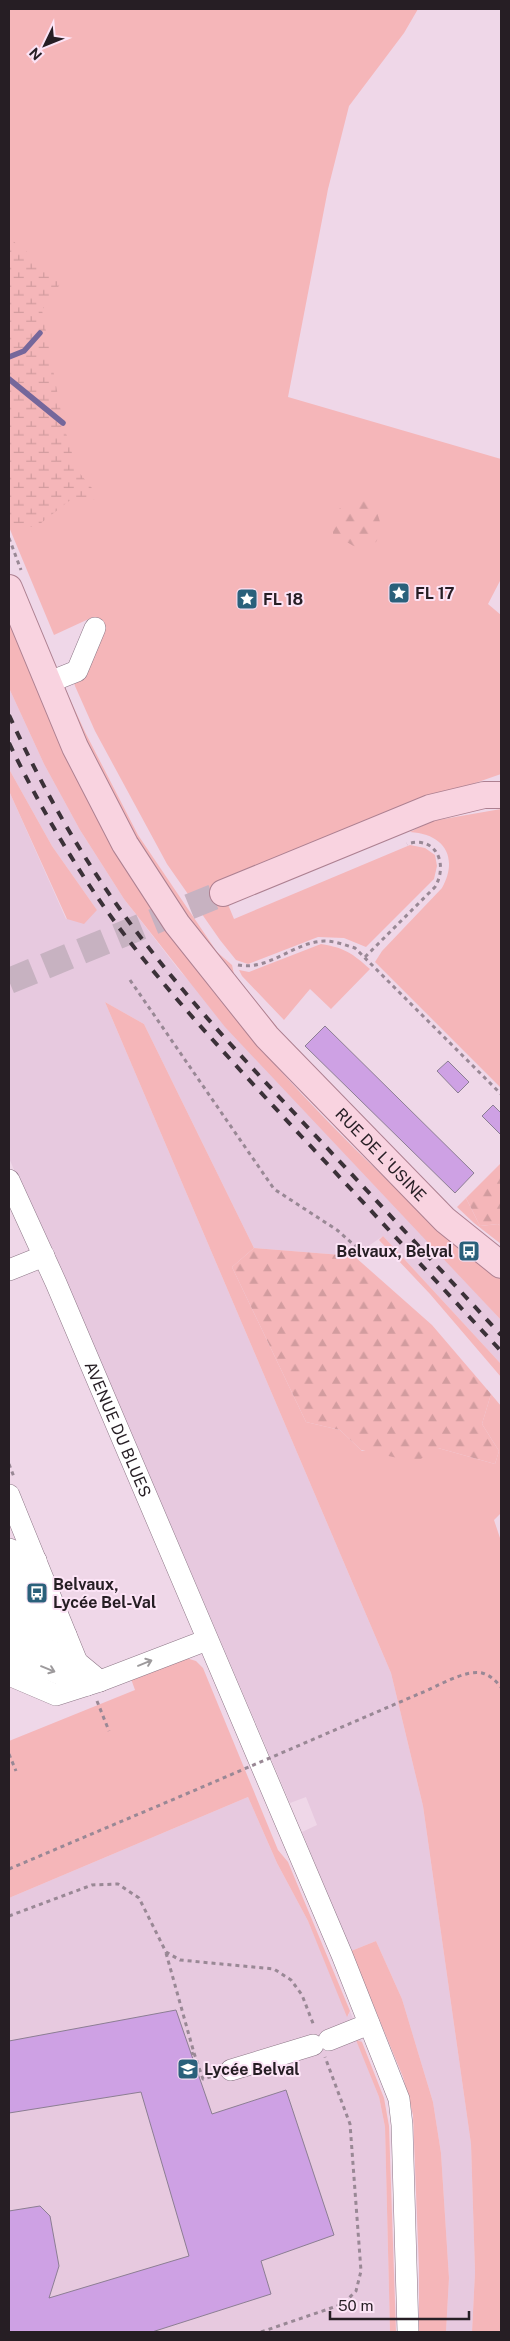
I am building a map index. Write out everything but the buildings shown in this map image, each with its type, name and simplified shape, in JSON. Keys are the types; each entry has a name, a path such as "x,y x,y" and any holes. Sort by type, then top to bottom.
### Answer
{"main road":[{"name":"RUE DE L'USINE","path":"16,581 47,683 76,747 125,844 177,924 219,980 267,1037 445,1220 500,1263"},
{"path":"223,893 430,808 484,795 501,795"}],"street":[{"path":"47,683 77,671 95,628"},
{"name":"AVENUE DU BLUES","path":"9,1180 44,1256 225,1681 370,2024 399,2099 402,2125 408,2332"},
{"path":"9,1270 44,1256"},
{"path":"13,1515 36,1560 77,1662 94,1688"},
{"path":"9,1549 36,1560"},
{"path":"9,1570 46,1586"},
{"path":"9,1591 57,1611"},
{"path":"9,1612 66,1635"},
{"path":"9,1633 77,1662"},
{"path":"9,1676 56,1695 94,1688 207,1640"},
{"path":"9,1654 94,1688"},
{"path":"231,2070 321,2042 370,2024"}],"path":[{"path":"9,538 16,581"},
{"path":"365,957 435,887 441,877 441,861 431,847 421,843 410,842 401,846"},
{"path":"232,960 235,965 248,967 263,964 308,945 323,941 340,943 355,948 501,1094"},
{"path":"130,980 274,1189 337,1230 361,1251"},
{"path":"9,1869 465,1674 481,1673 492,1678 501,1687"},
{"path":"94,1688 109,1731"},
{"path":"9,1754 16,1771"},
{"path":"166,1952 193,2053 203,2079 231,2070"}],"shaded area":[{"path":"9,688 44,764 80,830 124,899 179,970 501,1320 501,1364 383,1236 354,1256 254,1248 144,1024 105,1002 391,1673 423,1806 471,2144 475,2272 472,2332 446,2332 449,2278 441,2153 433,2102 402,1999 376,1941 351,1951 302,1832 317,1825 306,1797 290,1803 60,1267 36,1222 9,1158 9,791 66,919 97,910 52,846 9,769"},
{"name":"Lycée Belval","path":"248,1797 277,1863 308,1921 348,2016 350,2011 362,2042 357,2041 379,2097 385,2127 390,2332 9,2332 9,1898"}],"green space":[{"path":"9,9 418,9 404,33 349,106 328,189 288,397 501,459 501,579 488,604 501,615 501,774 401,809 220,885 234,919 410,845 425,848 435,855 437,866 434,879 366,947 344,938 318,937 248,964 236,960 167,864 95,731 75,686 74,683 85,678 101,627 93,617 54,635 9,527"},
{"path":"9,238 63,280 42,310 63,423 77,470 101,499 69,501 36,527 11,525 9,521"},
{"path":"354,499 374,503 382,528 376,542 357,548 333,534 333,513"},
{"path":"9,623 76,774 125,869 140,891 227,1009 302,1094 381,1175 463,1250 460,1254 467,1261 471,1257 501,1279 501,1320 225,1027 124,899 80,830 44,764 9,688"},
{"path":"64,686 85,732 138,835 217,952 232,965 234,974 277,1027 274,1031 225,973 133,840 59,688"},
{"path":"9,769 52,846 97,910 84,924 67,919 9,791"},
{"path":"501,809 501,1088 375,962 382,951 442,888 447,877 448,857 440,842 432,837 410,832 432,821"},
{"path":"321,944 348,952 370,969 331,1009 310,989 284,1020 242,976 239,970 249,972"},
{"path":"105,1002 144,1024 254,1248 232,1267 306,1422 340,1430 362,1451 438,1448 495,1464 499,1451 482,1424 491,1394 501,1406 501,1513 494,1520 501,1541 501,2332 472,2332 475,2272 471,2144 423,1806 391,1673"},
{"path":"501,1163 501,1226 498,1224 480,1226 466,1198"},
{"path":"466,1198 480,1226 498,1224 501,1226 501,1244 457,1207"},
{"path":"383,1236 501,1364 501,1377 430,1294 379,1240"},
{"path":"254,1248 354,1256 432,1325 491,1394 482,1424 499,1451 495,1464 438,1448 416,1462 361,1450 340,1430 306,1422 232,1267"},
{"path":"186,1658 196,1661 203,1668 278,1850 288,1862 350,2011 347,2017 308,1921 277,1863 248,1797 9,1898 9,1741 135,1690 130,1676"},
{"path":"376,1941 402,1999 433,2102 441,2153 449,2278 446,2332 419,2332 419,2269 413,2115 403,2077 351,1951"},
{"path":"356,2040 362,2042 384,2098 389,2126 396,2332 390,2332 385,2127 379,2097"}],"waterway":[{"path":"9,357 24,351 40,333"},
{"path":"9,379 63,423"}],"tunnel":[{"path":"9,981 223,893"}],"railway":[{"path":"9,715 52,801 84,856 120,909 159,961 246,1061 501,1335"},
{"path":"9,743 64,846 112,919 150,967 192,1017 501,1351"}],"place":[{"name":"FL 17","path":"399,593"},
{"name":"FL 18","path":"247,599"},
{"name":"Belvaux, Belval","path":"469,1251"},
{"name":"Belvaux, Lycée Bel-Val","path":"37,1593"},
{"name":"Lycée Belval","path":"188,2069"}]}
